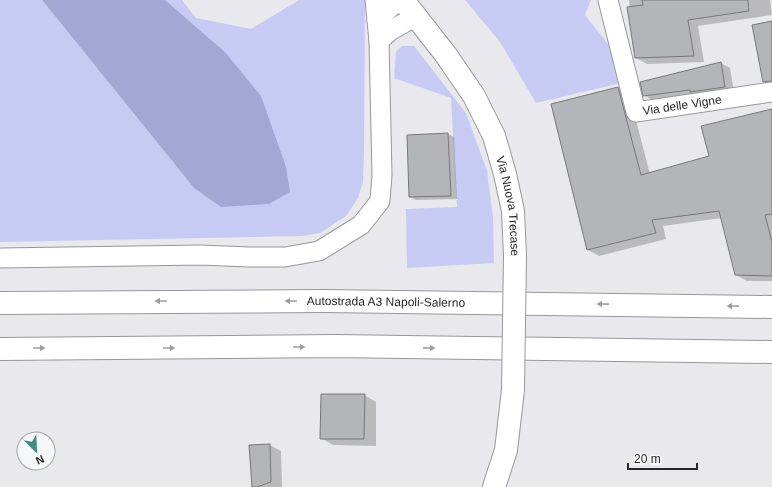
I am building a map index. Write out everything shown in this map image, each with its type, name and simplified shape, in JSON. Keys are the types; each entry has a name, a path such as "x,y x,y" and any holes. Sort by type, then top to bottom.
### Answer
{"main road":[{"name":"Via Nuova Trecase","path":"408,6 446,55 474,96 494,136 505,174 512,211 515,256 513,390 506,450 494,487"},
{"name":"Autostrada A3 Napoli-Salerno","path":"0,303 324,301 772,307"},
{"path":"0,349 334,346 772,352"}],"street":[{"path":"0,258 201,255 285,257 319,251 361,225 380,200 382,175 379,41 375,0"},
{"name":"Via delle Vigne","path":"608,0 636,112 772,92"},
{"path":"377,20 393,5 408,6"},
{"path":"379,41 390,31 408,6"}],"shaded area":[{"path":"0,0 42,0 194,188 221,207 225,52 165,0 182,0 196,18 251,29 299,0 365,0 363,182 358,198 346,216 320,233 302,236 0,242"},
{"path":"42,0 165,0 225,52 261,96 286,167 290,192 269,204 221,207 194,188"},
{"path":"465,0 591,0 585,15 609,45 621,83 536,103 500,42"},
{"path":"402,46 414,46 466,113 487,171 493,217 494,263 407,268 406,209 457,207 451,98 394,78 396,52"}],"building":[{"path":"642,0 748,0 749,11 688,20 694,56 635,58 627,7 643,5"},
{"path":"772,21 772,81 763,82 752,25"},
{"path":"721,62 725,87 643,96 640,82"},
{"path":"618,87 641,175 709,156 701,126 772,109 772,214 765,215 772,242 772,276 735,275 719,211 652,220 656,233 587,250 551,104"},
{"path":"448,133 451,196 409,197 407,135"},
{"path":"321,394 365,394 364,439 320,439"},
{"path":"270,444 271,482 257,487 252,487 249,445"}]}
